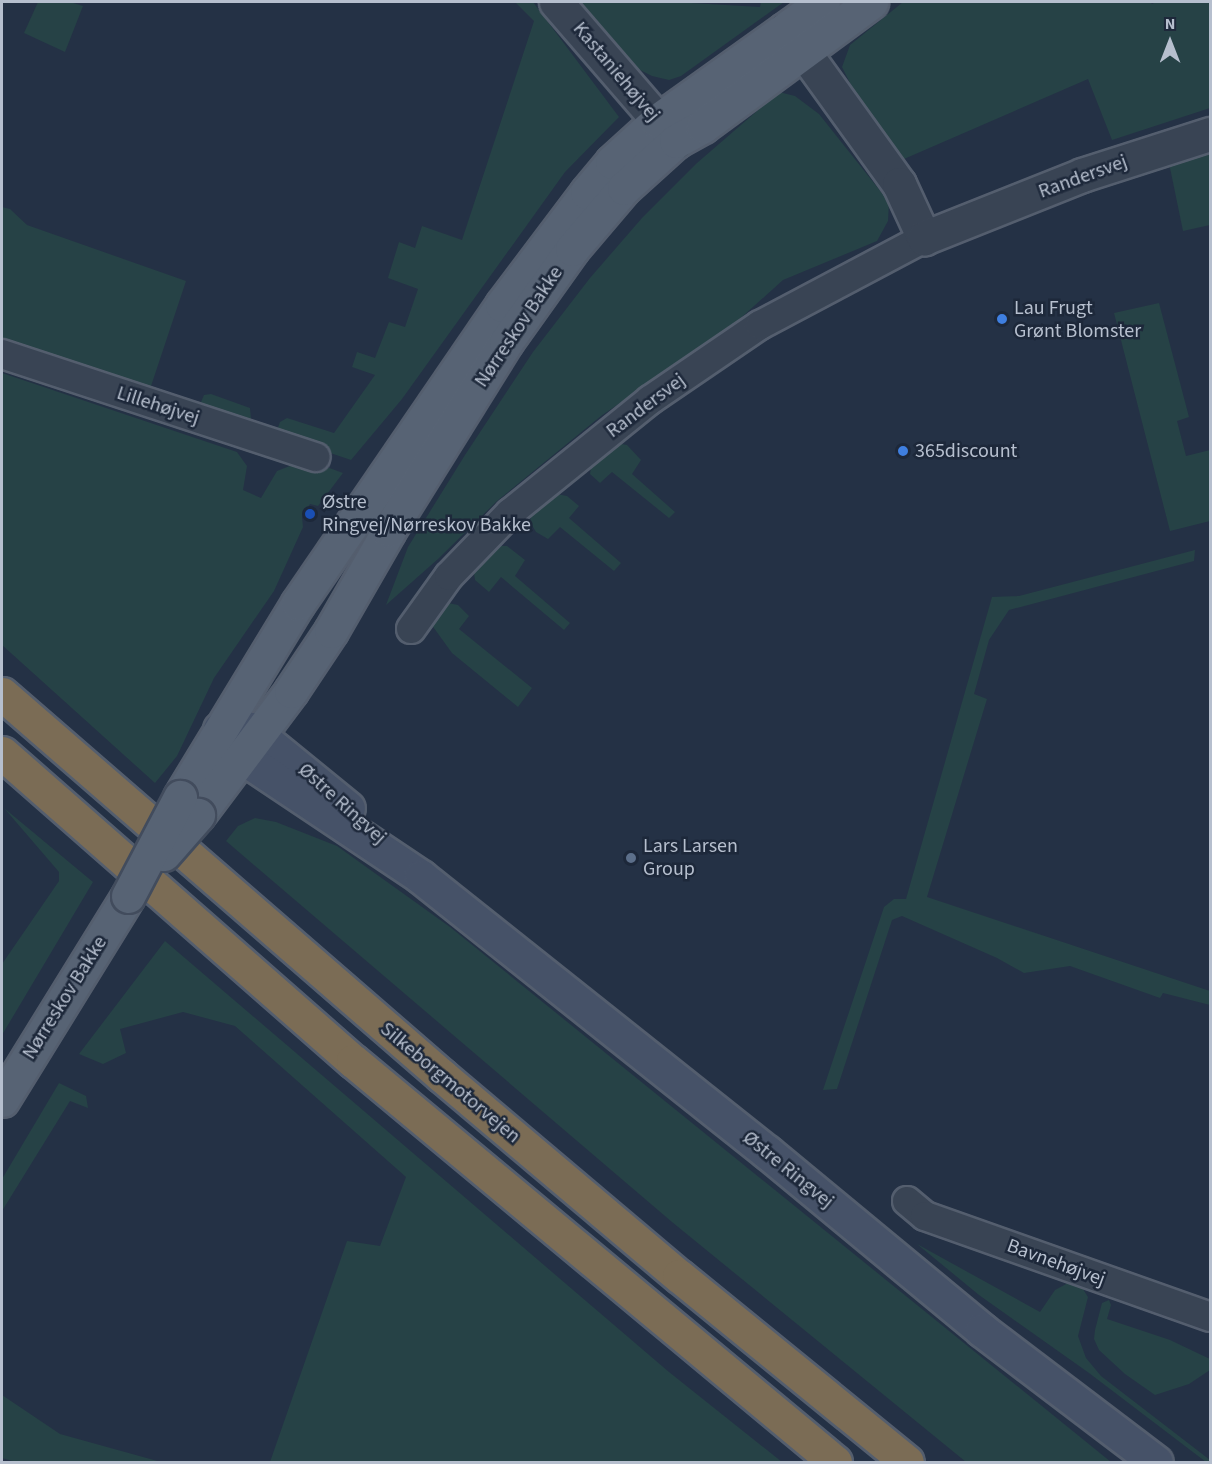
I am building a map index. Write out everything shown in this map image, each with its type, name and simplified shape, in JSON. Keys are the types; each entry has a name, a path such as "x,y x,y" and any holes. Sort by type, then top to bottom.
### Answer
{"highway":[{"name":"Silkeborgmotorvejen","path":"2,694 424,1062 670,1269 907,1462"},
{"path":"2,753 353,1061 835,1462"}],"main road":[{"name":"Nørreskov Bakke","path":"793,40 823,2"},
{"name":"Nørreskov Bakke","path":"241,737 298,603 476,342 587,192 612,162 666,131 793,40 871,2"},
{"name":"Nørreskov Bakke","path":"4,1089 189,806 241,737 331,632 389,530 513,333 572,249 612,202 666,131"},
{"name":"Østre Ringvej","path":"241,737 422,877 767,1152 982,1330 1156,1462"}],"street":[{"name":"Kastaniehøjvej","path":"556,2 666,131"},
{"path":"793,40 899,184 924,238"},
{"name":"Randersvej","path":"411,629 449,576 510,513 650,400 759,325 924,238 1082,175 1210,134"},
{"name":"Lillehøjvej","path":"2,354 315,458"},
{"name":"Bavnehøjvej","path":"907,1201 925,1216 1210,1317"}],"green space":[{"path":"38,2 70,2 83,6 65,52 24,33"},
{"path":"515,2 533,2 619,117 565,172 402,399 351,460 283,437 277,430 280,422 287,418 334,433 375,375 352,367 357,352 375,358 389,322 405,327 418,289 388,278 399,242 415,248 422,226 462,240 534,21"},
{"path":"580,2 674,2 760,7 761,2 784,2 681,76 669,80 652,76 638,69 617,48"},
{"path":"903,2 1150,2 1152,4 1156,2 1210,2 1210,108 1112,140 1088,79 904,159 856,95 842,67 850,45"},
{"path":"779,92 795,96 819,114 889,202 888,221 877,241 783,280 733,325 601,416 497,501 438,559 386,605 408,547 533,352 590,278 642,218 697,163"},
{"path":"1210,154 1210,225 1183,231 1169,163"},
{"path":"2,207 10,209 27,225 186,281 149,392 2,343"},
{"path":"1159,303 1189,417 1177,421 1186,456 1210,450 1210,521 1170,531 1114,313"},
{"path":"2,373 237,452 247,466 243,490 261,498 277,471 295,464 324,466 343,473 318,506 310,504 302,517 303,527 274,591 214,678 177,756 155,783 2,645"},
{"path":"211,394 250,408 251,419 247,424 205,410 201,402 204,395"},
{"path":"616,443 627,445 641,460 632,474 675,512 669,518 612,472 600,483 590,474 592,462"},
{"path":"551,493 567,496 579,506 569,518 621,563 614,571 560,527 548,539 536,532 530,522 532,510"},
{"path":"494,546 507,546 525,560 515,576 570,623 564,630 501,577 489,592 475,580 474,573 478,564"},
{"path":"1195,550 1194,561 1009,610 989,640 974,694 987,699 927,897 1210,991 1210,1005 1163,993 1160,998 1070,966 1024,973 997,958 902,916 892,920 837,1089 823,1090 884,907 894,899 906,899 992,597 1019,596"},
{"path":"448,603 458,605 469,616 459,629 532,688 518,707 452,653 431,624 443,605"},
{"path":"4,808 93,882 2,1035 2,964 59,881 59,872"},
{"path":"255,818 276,822 337,846 450,927 1111,1462 966,1462 672,1222 226,841 238,826"},
{"path":"165,941 669,1372 782,1462 270,1462 347,1241 380,1246 406,1177 235,1026 183,1012 120,1029 126,1053 103,1064 79,1054"},
{"path":"59,1083 86,1096 88,1108 70,1101 2,1211 2,1179"},
{"path":"917,1244 1040,1312 1055,1290 1068,1283 1081,1286 1088,1297 1078,1336 1086,1358 1101,1376 1210,1462 1206,1462 1089,1373 979,1295"},
{"path":"1109,1300 1111,1305 1107,1319 1170,1340 1210,1359 1210,1370 1189,1384 1155,1395 1125,1374 1099,1350 1094,1339 1095,1330 1102,1303"},
{"path":"2,1395 60,1434 161,1462 16,1462 2,1458"}],"place":[{"name":"Lau Frugt Grønt Blomster","path":"1002,319"},
{"name":"365discount","path":"903,451"},
{"name":"Østre Ringvej/Nørreskov Bakke","path":"310,514"},
{"name":"Lars Larsen Group","path":"631,858"}]}
